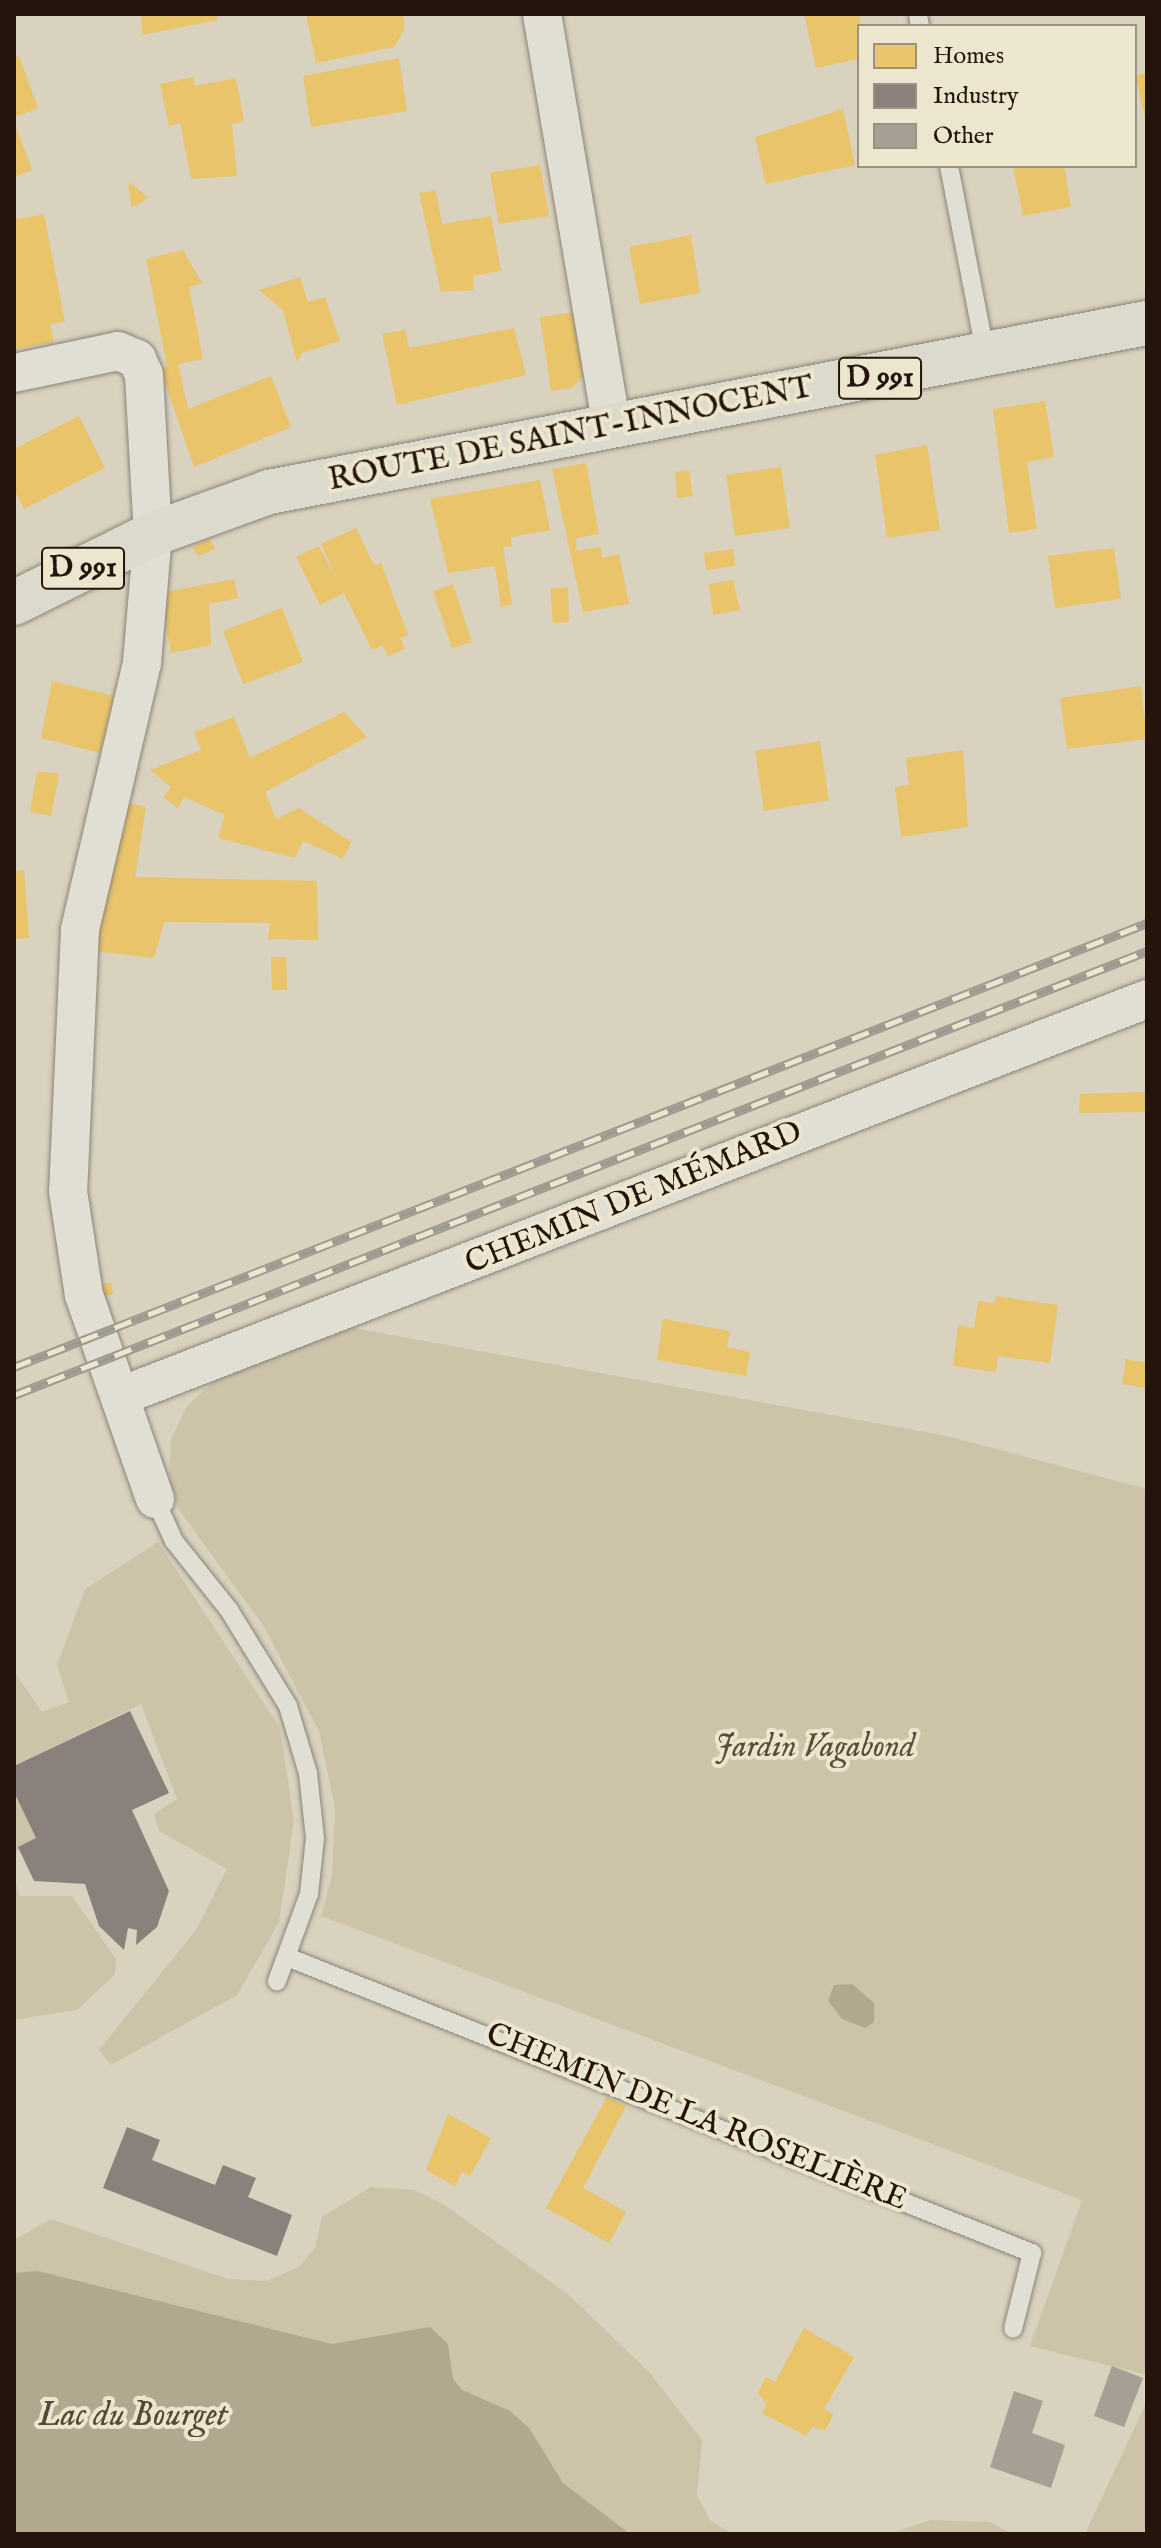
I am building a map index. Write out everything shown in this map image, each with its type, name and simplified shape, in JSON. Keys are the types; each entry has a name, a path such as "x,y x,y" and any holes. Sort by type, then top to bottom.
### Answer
{"main road":[{"name":"ROUTE DE SAINT-INNOCENT","path":"14,603 153,534 269,492 987,358 1147,323"}],"street":[{"path":"542,14 612,426"},
{"path":"14,373 118,351 137,359 153,534 142,663 80,930 68,1191 84,1295 155,1499"},
{"name":"CHEMIN DE MÉMARD","path":"121,1396 1147,999"}],"lane":[{"path":"949,168 987,358"},
{"path":"155,1499 174,1541 229,1610 288,1706 308,1773 312,1866 287,1957 277,1981"},
{"name":"CHEMIN DE LA ROSELIÈRE","path":"287,1957 1032,2253 1013,2329"}],"green space":[{"name":"Jardin Vagabond","path":"336,1325 947,1436 1147,1489 1147,2375 1030,2346 1082,2200 321,1916 332,1876 335,1808 319,1731 263,1625 179,1510 169,1474 171,1439 187,1406 214,1381"},
{"path":"158,1542 280,1728 294,1821 279,1922 237,1995 111,2065 99,2050 196,1930 227,1869 159,1831 154,1814 177,1799 141,1704 14,1766 14,1671 42,1712 69,1702 57,1665 85,1589"},
{"path":"14,1792 36,1838 14,1853"},
{"path":"14,1875 20,1896 72,1896 116,1959 115,1974 77,2010 14,2020"},
{"path":"371,2187 414,2190 445,2205 570,2296 649,2372 702,2440 697,2495 710,2520 732,2534 14,2534 14,2240 51,2219 228,2279 267,2281 300,2266 315,2248 322,2217"},
{"path":"1147,2401 1147,2534 1085,2534"},
{"path":"931,2520 990,2522 1012,2534 888,2534"}],"water":[{"path":"852,1984 874,2003 874,2022 865,2028 842,2019 828,2001 834,1985"},
{"name":"Lac du Bourget","path":"38,2271 332,2344 430,2327 448,2344 453,2379 462,2390 510,2411 529,2428 563,2483 630,2534 14,2534 14,2273"}],"building: Homes":[{"path":"141,14 217,14 218,20 142,35"},
{"path":"306,14 403,14 405,28 394,47 316,63"},
{"path":"804,14 860,14 857,59 816,68"},
{"path":"19,56 38,108 14,117 14,58"},
{"path":"399,58 407,111 311,127 303,76"},
{"path":"1147,73 1147,123 1137,84 1137,75"},
{"path":"194,77 194,86 236,78 244,121 232,124 237,176 191,179 180,123 169,126 160,84"},
{"path":"843,109 855,165 766,184 755,137"},
{"path":"14,121 32,170 14,177"},
{"path":"540,165 549,216 499,224 490,173"},
{"path":"1013,168 1064,168 1071,207 1023,216"},
{"path":"131,183 148,198 132,208 128,185"},
{"path":"436,190 442,224 491,216 501,271 473,276 474,290 441,292 419,193"},
{"path":"14,210 17,219 44,214 65,322 50,324 54,342 14,349"},
{"path":"691,235 700,293 640,304 629,247"},
{"path":"183,250 202,283 189,287 203,359 178,364 188,409 271,376 291,427 194,467 160,368 167,366 146,259"},
{"path":"300,277 308,302 325,297 340,341 302,353 297,362 283,310 259,290"},
{"path":"576,312 585,374 572,388 551,391 540,317"},
{"path":"514,328 526,375 397,405 382,334 405,330 409,348"},
{"path":"1045,401 1054,457 1027,462 1037,529 1009,533 993,409"},
{"path":"79,416 105,468 24,509 14,489 14,449"},
{"path":"927,445 940,530 887,538 875,455"},
{"path":"586,463 599,534 576,538 577,551 600,547 603,558 619,554 629,604 583,612 552,469"},
{"path":"781,467 790,528 735,536 726,475"},
{"path":"689,470 693,496 677,498 675,472"},
{"path":"540,480 550,530 511,537 512,546 503,547 512,604 501,607 495,566 448,573 430,499"},
{"path":"356,528 374,565 381,563 408,635 400,638 405,649 388,656 383,645 372,650 344,593 320,605 296,557 319,546 338,582 321,544"},
{"path":"210,539 215,549 198,556 192,547"},
{"path":"1114,548 1121,599 1055,608 1048,556"},
{"path":"733,549 735,566 706,570 704,553"},
{"path":"234,579 238,598 209,604 211,645 171,653 160,593"},
{"path":"733,580 740,610 713,615 709,584"},
{"path":"453,584 472,642 452,648 433,591"},
{"path":"568,587 569,622 553,623 550,589"},
{"path":"282,608 303,662 243,684 223,631"},
{"path":"52,681 114,696 100,753 41,738"},
{"path":"1141,686 1147,739 1067,749 1060,698"},
{"path":"344,712 367,737 265,792 276,819 299,808 351,842 343,859 303,841 295,858 218,838 225,815 184,797 178,808 163,797 171,787 150,770 201,750 194,732 234,717 250,758"},
{"path":"820,741 829,800 764,811 755,751"},
{"path":"963,750 968,827 901,837 895,787 909,785 906,758"},
{"path":"37,771 59,774 51,816 30,812"},
{"path":"120,801 146,807 135,877 317,881 318,940 268,939 270,923 164,922 154,958 93,951"},
{"path":"24,870 29,938 14,939 14,871"},
{"path":"271,957 286,957 287,990 272,990"},
{"path":"1147,1092 1147,1112 1079,1113 1080,1094"},
{"path":"111,1282 113,1294 103,1298 100,1285"},
{"path":"996,1296 1058,1305 1050,1363 998,1356 996,1372 953,1366 958,1325 974,1328 978,1301 995,1303"},
{"path":"663,1319 730,1331 727,1347 750,1352 746,1376 657,1360"},
{"path":"1126,1359 1147,1363 1147,1388 1122,1384"},
{"path":"607,2097 626,2106 583,2188 626,2212 609,2243 546,2208"},
{"path":"448,2114 491,2138 470,2176 462,2172 455,2186 426,2170"},
{"path":"804,2328 854,2357 824,2409 834,2414 825,2430 812,2427 806,2436 762,2413 767,2404 758,2393 766,2377 775,2382"}],"building: Industry":[{"path":"130,1711 169,1793 132,1810 169,1891 157,1927 136,1945 137,1930 128,1928 124,1950 99,1926 85,1884 34,1881 18,1847 36,1838 14,1792 14,1766"},
{"path":"127,2127 160,2140 152,2160 215,2185 223,2165 256,2178 248,2197 292,2215 277,2256 103,2188"}],"building: Other":[{"path":"1112,2366 1143,2378 1124,2427 1094,2416"},
{"path":"1014,2391 1043,2401 1032,2433 1065,2445 1051,2488 990,2467"}],"railway":[{"path":"14,1367 1147,923"},
{"path":"14,1395 1147,951"}]}
